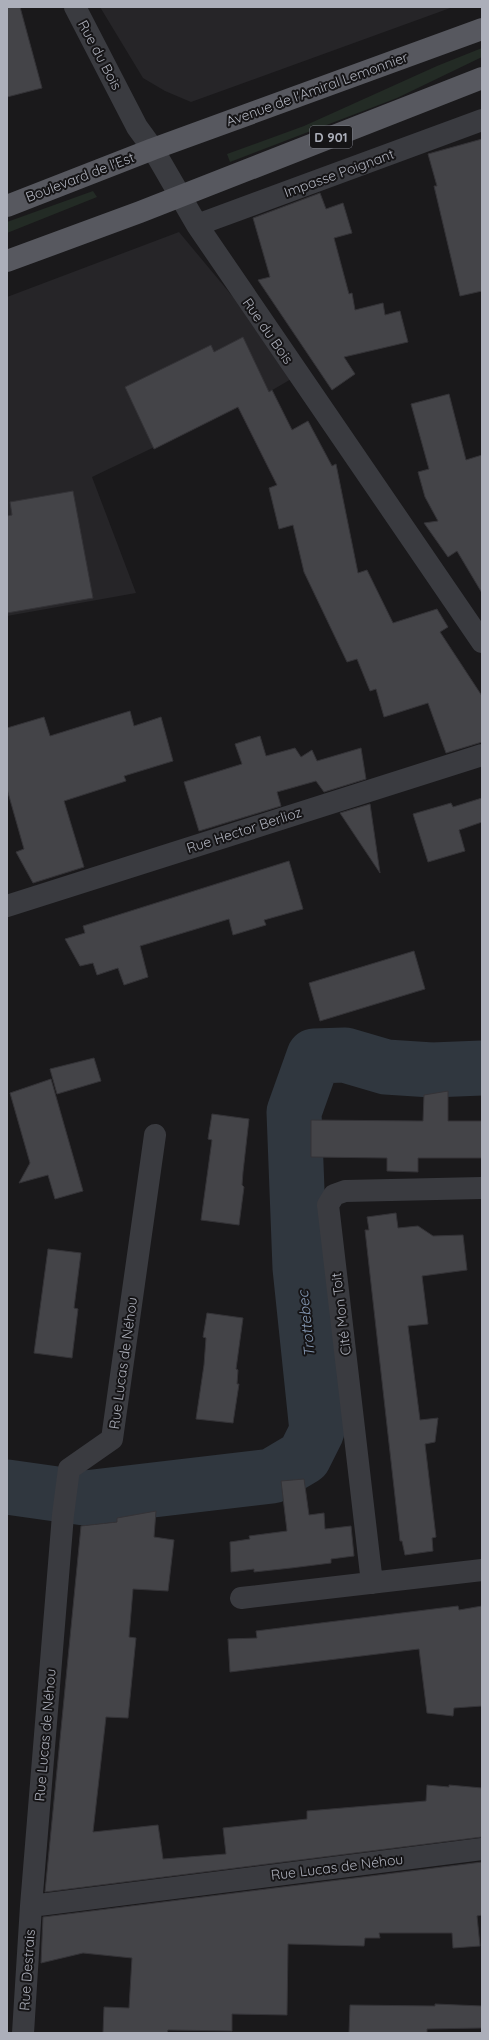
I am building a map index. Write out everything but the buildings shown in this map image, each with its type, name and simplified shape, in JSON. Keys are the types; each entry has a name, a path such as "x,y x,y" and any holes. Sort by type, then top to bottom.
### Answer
{"main road":[{"name":"Avenue de l'Amiral Lemonnier","path":"153,149 482,29"},
{"name":"D 901","path":"437,95 449,80 470,67 482,63"},
{"name":"D 901","path":"7,261 180,196 482,78"},
{"name":"Boulevard de l'Est","path":"7,206 153,149"}],"street":[{"name":"Rue du Bois","path":"75,7 137,127 153,149 197,225 482,642"},
{"name":"Impasse Poignant","path":"197,225 482,120"},
{"name":"Rue Hector Berlioz","path":"7,906 482,755"},
{"name":"Rue Lucas de Néhou","path":"155,1135 112,1439 69,1470 31,1906 482,1849"},
{"name":"Cité Mon Toit","path":"372,1583 328,1205 334,1195 345,1191 482,1188"},
{"path":"241,1598 482,1570"},
{"name":"Rue Destrais","path":"23,2033 31,1906"}],"shaded area":[{"path":"100,7 453,7 191,102 165,91 143,78"},
{"path":"482,48 482,57 397,98 230,162 227,154 304,126 437,66"},
{"path":"93,191 97,197 7,233 7,222"},
{"path":"179,232 298,375 269,392 92,477 136,593 7,616 7,297"}],"waterway":[{"name":"Trottebec","path":"7,1487 85,1498 272,1476 304,1457 317,1431 300,1268 294,1112 314,1056 345,1055 386,1067 432,1070 482,1068"}]}
